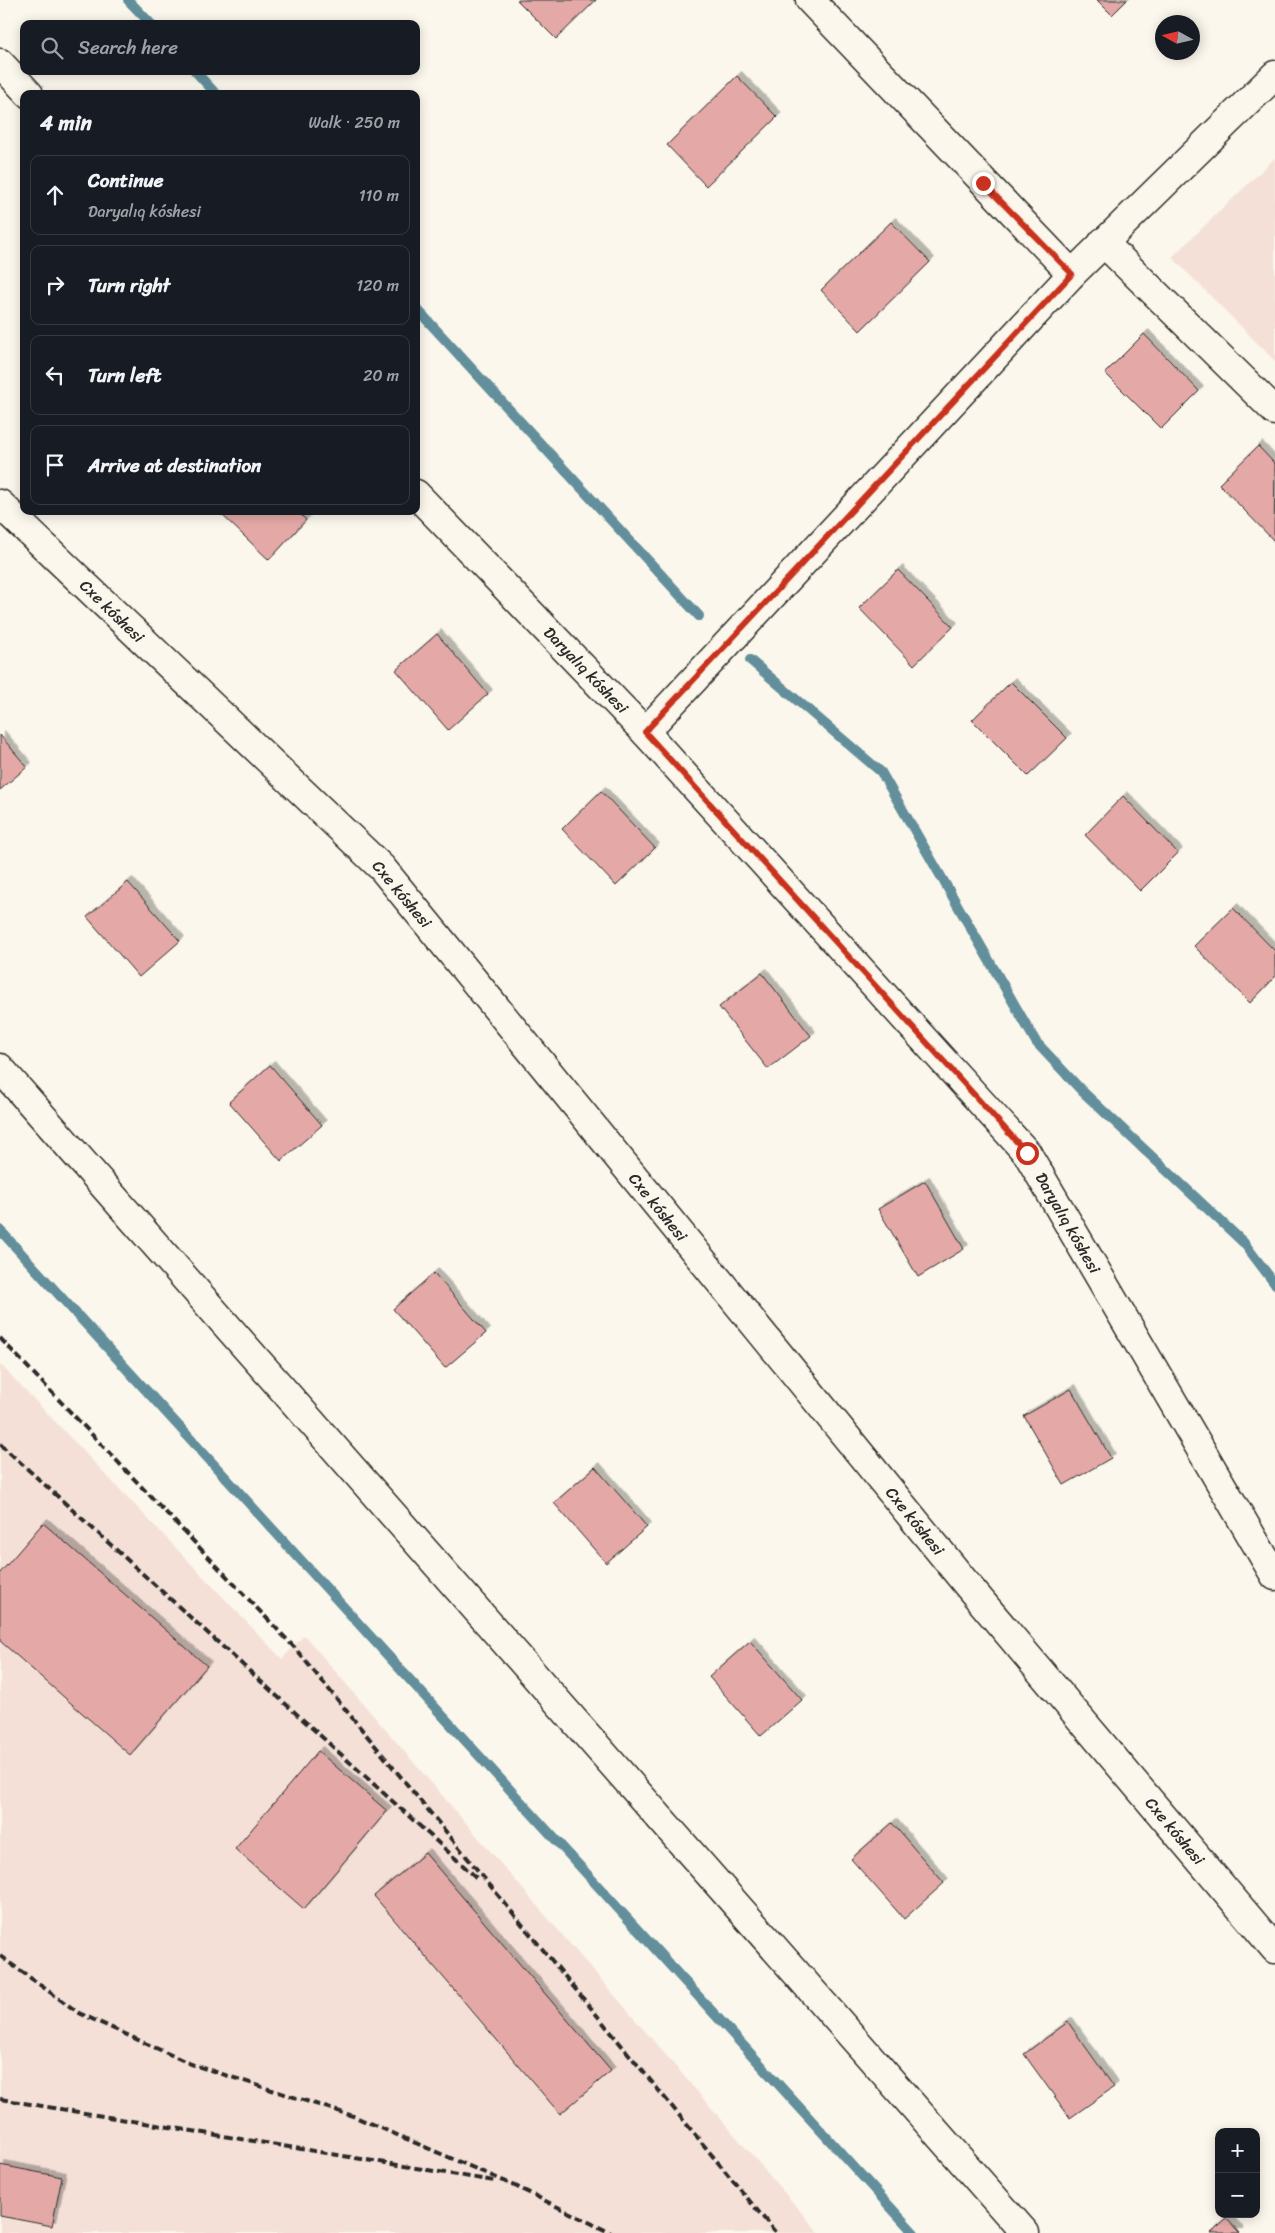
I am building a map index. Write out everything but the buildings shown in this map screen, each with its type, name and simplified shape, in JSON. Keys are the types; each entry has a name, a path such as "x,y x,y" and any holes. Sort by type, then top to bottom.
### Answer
{"street":[{"path":"810,0 1072,274"},
{"path":"0,63 26,90"},
{"path":"645,732 1072,274 1275,75"},
{"path":"1103,242 1275,411"},
{"name":"Daryalıq kóshesi","path":"420,498 645,732 1027,1153 1275,1576"},
{"name":"Cxe kóshesi","path":"0,504 382,868 969,1587 1275,1949"},
{"path":"0,1068 1024,2233"}],"shaded area":[{"path":"1275,158 1275,361 1172,257"},
{"path":"0,1364 282,1659 304,1635 819,2233 0,2233"}],"waterway":[{"path":"128,0 147,20"},
{"path":"199,75 212,90"},
{"path":"420,312 699,616"},
{"path":"750,660 881,772 1036,1042 1082,1091 1244,1243 1275,1284"},
{"path":"0,1230 914,2233"}],"railway":[{"path":"0,1338 294,1647 776,2233"},
{"path":"0,1444 478,1879"},
{"path":"0,1956 79,2013 191,2064 353,2116 511,2184 611,2233"},
{"path":"0,2099 494,2181"}],"route":[{"path":"983,183 1072,274 645,732 1027,1153"}]}
